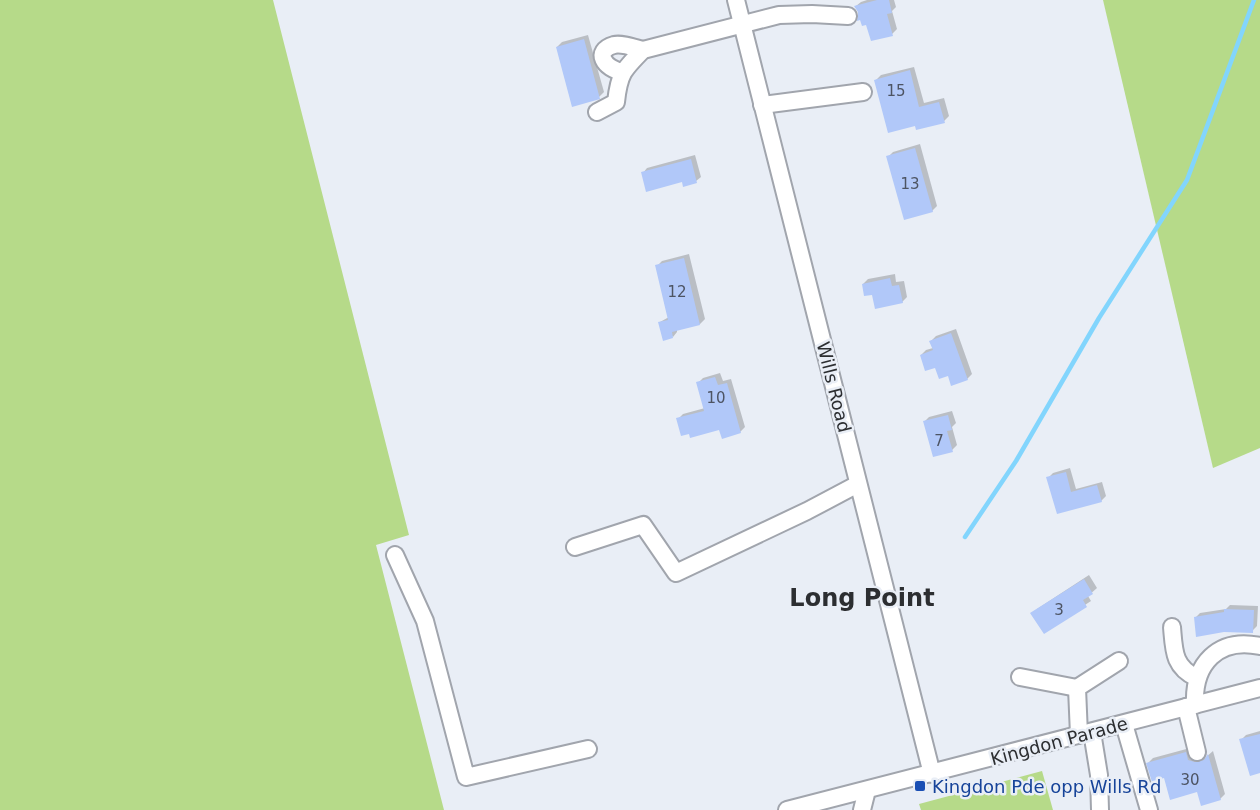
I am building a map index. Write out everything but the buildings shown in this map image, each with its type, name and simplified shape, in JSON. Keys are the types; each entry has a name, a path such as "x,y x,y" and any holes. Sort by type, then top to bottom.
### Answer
{"street":[{"name":"Wills Road","path":"739,1 742,26 932,774"},
{"path":"623,72 607,67 603,62 603,55 611,46 619,45 643,50 792,14 848,16"},
{"path":"597,112 616,102 619,78 643,50"},
{"path":"762,105 863,92"},
{"path":"575,547 643,525 676,573 807,511 858,484"},
{"path":"395,555 425,621 466,777 588,749"},
{"path":"1172,627 1174,657 1187,674 1197,678"},
{"path":"1197,752 1191,706 1197,678 1214,653 1228,645 1241,643 1260,646"},
{"path":"1020,677 1077,688 1119,661"},
{"path":"1077,688 1085,734 1099,775 1100,810"},
{"name":"Kingdon Parade","path":"787,810 807,808 867,790 1260,688"},
{"path":"1124,724 1149,810"},
{"path":"862,810 867,790"}],"green space":[{"path":"0,0 273,0 409,535 376,545 444,810 0,810"},
{"path":"1103,0 1260,0 1260,448 1213,468"},
{"path":"1042,771 1053,810 921,810 919,804"}],"waterway":[{"path":"965,537 1016,461 1099,318 1187,180 1254,0"}],"place":[{"name":"Kingdon Pde opp Wills Rd","path":"920,786"}],"district":[{"name":"Long Point","path":"862,598"}]}
